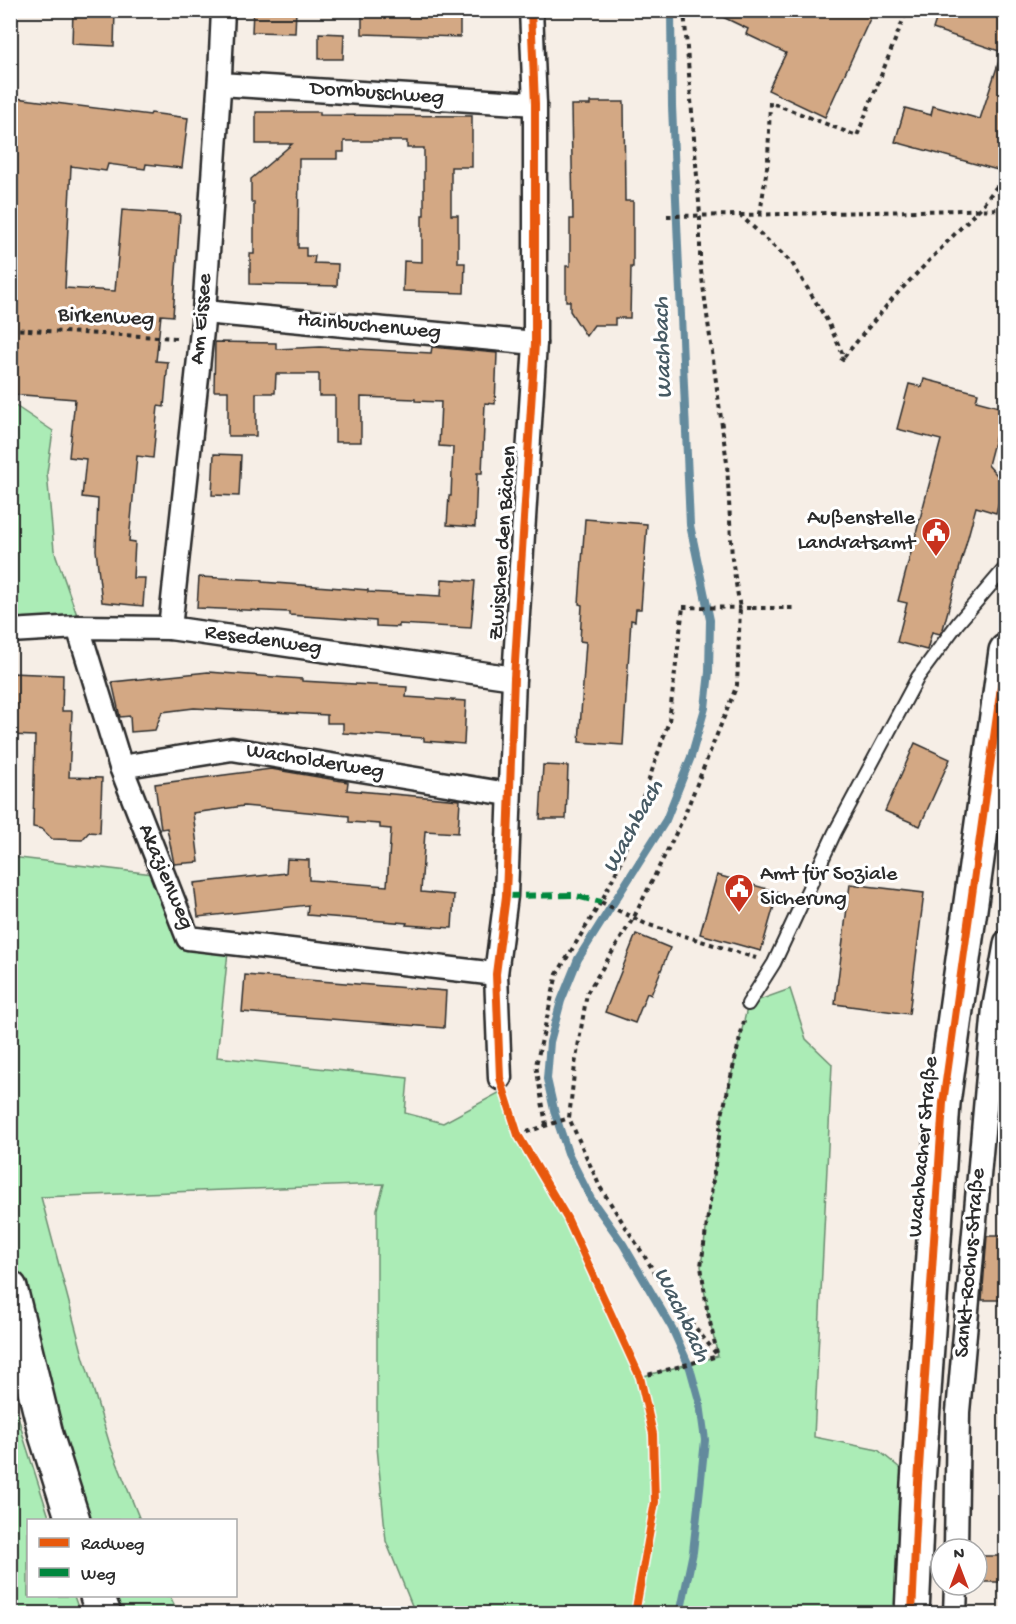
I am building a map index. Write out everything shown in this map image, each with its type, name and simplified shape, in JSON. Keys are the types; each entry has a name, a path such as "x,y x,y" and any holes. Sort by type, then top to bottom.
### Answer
{"street":[{"name":"Am Eissee","path":"170,627 204,312 223,10"},
{"name":"Zwischen den Bächen","path":"500,1078 496,974 506,896 514,678 535,343 535,104 531,10"},
{"name":"Dornbuschweg","path":"220,84 535,104"},
{"name":"Hainbuchenweg","path":"204,312 535,343"},
{"name":"Resedenweg","path":"10,631 78,627 170,627 514,678"},
{"name":"Akazienweg","path":"78,627 121,767 188,938 496,974"},
{"name":"Wachbacher Straße","path":"912,1614 918,1483 943,1103 1005,651"},
{"name":"Wacholderweg","path":"121,767 232,748 508,794"},
{"name":"Sankt-Rochus-Straße","path":"956,1537 959,1401 994,1008 1005,942"},
{"path":"10,1288 46,1435 72,1519"},
{"path":"97,1597 104,1614"},
{"path":"955,1614 956,1597"}],"lane":[{"path":"748,1004 774,963 835,832 918,677 958,623 1005,567"}],"path":[{"path":"684,10 700,215 700,264 727,463 732,559 741,608 737,685 682,821 634,917 587,993 575,1065 570,1118 600,1187 668,1293 718,1356"},
{"path":"760,214 768,160 770,102 857,136 907,10"},
{"path":"839,364 893,298 980,208 1002,180"},
{"path":"667,216 1005,209"},
{"path":"741,215 792,262 828,322 843,357"},
{"path":"546,1125 536,1065 557,974 601,902 620,864 669,721 683,607 794,608"},
{"path":"601,902 646,924 774,963"},
{"path":"718,1356 707,1309 701,1266 722,1115 748,1004"},
{"path":"518,1135 570,1118"},
{"path":"640,1377 718,1356"}],"green space":[{"path":"14,405 53,431 47,473 54,550 78,618 11,628 10,406"},
{"path":"11,857 153,874 188,938 229,942 217,1057 408,1078 405,1113 443,1123 504,1090 518,1135 567,1218 640,1377 718,1356 707,1309 701,1266 722,1115 748,1004 790,989 806,1039 832,1064 814,1437 878,1450 918,1483 912,1613 415,1613 386,1541 377,1447 377,1209 384,1184 41,1197 82,1352 110,1445 140,1519 73,1519 11,1288"},
{"path":"10,1385 24,1439 50,1519 27,1519 27,1597 74,1597 80,1613 11,1613"},
{"path":"97,1597 170,1597 178,1613 104,1613"}],"building":[{"path":"73,10 115,10 114,46 72,44"},
{"path":"253,10 296,10 295,33 252,32"},
{"path":"362,10 460,10 460,37 362,34"},
{"path":"708,10 874,10 825,117 768,90 786,53 746,34 748,29"},
{"path":"939,10 1005,10 1005,53 933,29"},
{"path":"319,33 344,34 343,59 319,59"},
{"path":"1001,55 1005,55 1005,172 895,142 905,108 931,115 933,106 980,119"},
{"path":"16,98 188,118 182,168 146,164 145,169 108,164 106,171 71,166 65,288 115,291 122,210 180,214 173,316 161,315 156,361 168,362 164,407 158,406 153,458 137,456 129,541 135,542 133,578 145,578 143,606 102,602 96,550 98,499 82,497 86,459 69,457 75,399 10,394 10,284 17,207 13,207 14,184 10,183 10,140"},
{"path":"590,102 624,102 625,201 633,201 633,267 631,267 630,318 615,318 615,325 594,325 586,336 570,311 570,301 566,301 566,266 570,266 570,219 573,219 571,105 590,105"},
{"path":"256,112 320,112 320,115 472,116 472,167 451,167 451,215 458,215 458,263 465,263 464,293 403,291 404,261 422,262 422,215 424,215 424,148 407,148 407,141 344,141 344,152 337,152 337,159 299,159 298,248 306,248 306,256 315,256 314,263 338,264 337,286 250,284 250,254 254,254 254,202 251,202 251,179 292,144 256,144"},
{"path":"215,342 276,343 276,349 320,347 431,353 432,347 497,353 495,404 485,403 482,473 477,473 475,527 447,525 453,447 439,446 441,402 361,397 361,442 335,442 335,396 319,396 319,374 276,374 275,393 256,393 256,436 228,436 228,391 214,391"},
{"name":"Außenstelle Landratsamt","path":"924,379 978,393 976,401 1003,408 988,465 1004,483 996,513 976,507 943,629 940,634 932,632 927,650 897,642 907,603 898,601 941,440 897,429 909,384 922,387"},
{"path":"214,454 241,455 239,496 212,495"},
{"path":"585,519 647,524 641,609 636,609 635,621 631,620 623,745 579,742 586,642 580,641 582,605 579,604"},
{"path":"199,577 262,580 262,582 368,590 368,592 441,596 442,579 475,581 471,628 399,624 399,627 376,626 376,621 289,615 289,612 197,608"},
{"path":"208,672 302,679 302,681 407,687 406,697 466,701 464,744 424,741 424,738 343,733 343,723 327,723 327,715 194,708 162,712 155,730 131,732 130,716 120,717 112,682"},
{"path":"10,673 63,675 62,711 72,711 69,777 102,778 100,833 89,832 82,840 52,839 42,829 33,827 35,736 10,735"},
{"path":"915,743 950,759 920,826 885,811"},
{"path":"543,765 568,766 566,819 540,819"},
{"path":"271,769 348,782 347,790 460,800 458,833 425,831 421,892 454,895 452,928 307,915 308,905 198,917 194,883 286,873 287,859 309,860 309,880 387,886 391,829 380,828 380,824 349,822 349,816 244,806 193,813 199,862 174,864 167,828 161,829 155,784"},
{"name":"Amt für Soziale Sicherung","path":"717,875 778,892 761,951 700,934"},
{"path":"850,884 924,893 909,1014 835,1004"},
{"path":"636,934 670,948 651,995 647,993 635,1023 605,1012"},
{"path":"245,975 446,991 444,1028 242,1012"},
{"path":"987,1236 1005,1236 1005,1300 982,1300"},
{"path":"989,1556 1000,1556 1000,1582 989,1582"}],"waterway":[{"name":"Wachbach","path":"671,10 672,106 690,525 710,620 709,672 705,708 691,757 666,820 578,959 561,1001 550,1042 547,1079 555,1114 568,1153 591,1199 623,1244 672,1328 690,1368 700,1404 705,1440 693,1552 680,1614"}],"marked path":[{"path":"506,896 572,895 601,902"}],"cycle path":[{"path":"531,10 535,104 535,343 514,678 506,896 496,974 500,1078 518,1135 567,1218 640,1377 653,1434 655,1502 635,1614"},
{"path":"912,1614 918,1483 943,1103 1006,651"}],"place":[{"name":"Außenstelle Landratsamt","path":"936,558"},
{"name":"Amt für Soziale Sicherung","path":"739,914"}]}
